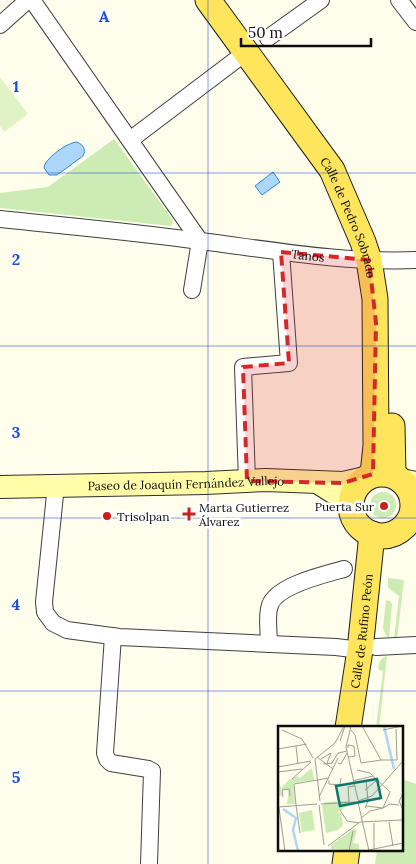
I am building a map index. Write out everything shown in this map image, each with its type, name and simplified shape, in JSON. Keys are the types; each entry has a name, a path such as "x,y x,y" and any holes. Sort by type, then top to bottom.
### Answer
{"main road":[{"name":"Calle de Pedro Sobrado","path":"208,0 332,170 347,200 364,242 376,260"},
{"name":"Calle de Pedro Sobrado","path":"226,0 327,142 355,185 373,229 376,260 390,311 390,478"},
{"path":"390,478 412,494 414,511 404,527 381,535 364,530 357,524 351,508 354,491 390,478"},
{"name":"Calle de Rufino Peón","path":"349,726 381,593 381,535"},
{"name":"Calle de Rufino Peón","path":"365,726 368,649"}],"street":[{"path":"0,25 30,0 200,241 192,290"},
{"path":"268,38 321,0"},
{"path":"399,0 416,22"},
{"path":"130,140 241,56"},
{"name":"Tanos","path":"0,219 281,252 376,260 416,260"},
{"path":"247,481 242,367 289,363 281,252"},
{"name":"Paseo de Joaquín Fernández Vallejo","path":"0,487 247,481 343,483 390,478"},
{"path":"317,482 336,494 351,508"},
{"path":"56,485 44,602 45,612 52,623 67,630 113,636 368,649 416,645"},
{"path":"269,644 269,608 274,598 307,579 344,569"},
{"path":"113,636 105,753 106,759 111,763 152,771 149,864"}],"highlighted area":[{"path":"281,252 369,260 376,323 373,474 343,483 247,481 243,367 289,363"}],"green space":[{"path":"0,77 28,114 4,132 0,126"},
{"path":"114,139 173,220 171,226 0,208 0,193 48,187"},
{"path":"383,492 392,496 396,505 392,514 383,518 374,514 370,505 374,496"},
{"path":"388,578 404,580 397,639 394,639 399,596 388,588"},
{"path":"386,600 392,604 389,638 386,636 383,628"},
{"path":"387,656 379,726 376,726 383,671 378,669 381,659"},
{"path":"404,780 416,784 416,864 375,864 377,852 404,852"}],"water":[{"path":"77,142 84,148 83,156 57,175 49,175 44,168 48,160 63,148"},
{"path":"273,172 280,182 262,195 255,186"}],"place":[{"name":"Puerta Sur","path":"384,506"},
{"name":"Marta Gutierrez Álvarez","path":"189,514"},
{"name":"Trisolpan","path":"107,516"}]}
